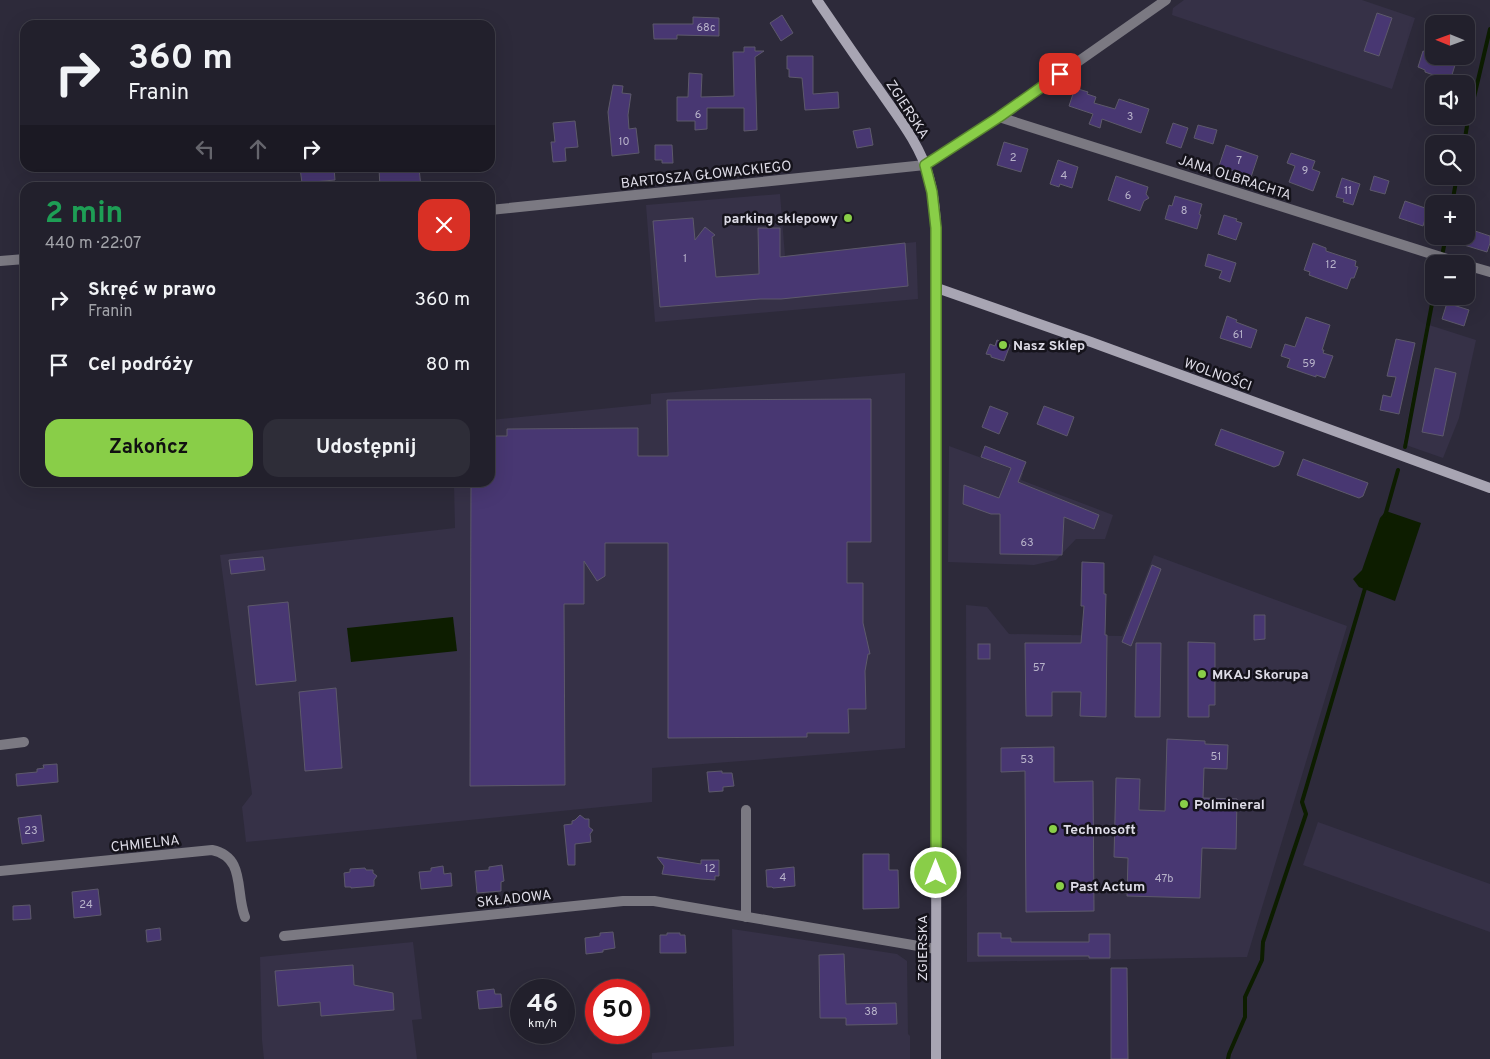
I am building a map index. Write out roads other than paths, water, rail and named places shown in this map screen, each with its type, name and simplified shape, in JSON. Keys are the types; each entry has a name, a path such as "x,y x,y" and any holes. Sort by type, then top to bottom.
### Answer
{"main road":[{"name":"ZGIERSKA","path":"817,0 902,123 917,149 925,165 934,204 936,228 936,1059"},
{"name":"WOLNOŚCI","path":"936,288 1091,342 1490,488"}],"street":[{"path":"925,165 999,117 1166,0"},
{"name":"JANA OLBRACHTA","path":"999,117 1436,255"},
{"name":"BARTOSZA GŁOWACKIEGO","path":"495,209 925,165"},
{"path":"0,262 20,260"},
{"name":"JANA OLBRACHTA","path":"1475,267 1490,272"},
{"path":"0,744 24,742"},
{"path":"746,810 746,917"},
{"name":"CHMIELNA","path":"0,871 212,850 223,854 234,863 240,901 245,917"},
{"name":"SKŁADOWA","path":"284,936 623,901 654,901 936,949"}],"waterway":[{"path":"1475,93 1490,29"},
{"path":"1466,135 1467,126"},
{"path":"1454,195 1455,185"},
{"path":"1443,251 1444,245"},
{"path":"1405,447 1432,305"},
{"path":"1385,516 1398,470"},
{"path":"1228,1059 1245,1017 1245,997 1262,960 1263,942 1306,814 1302,802 1366,585"}],"place":[{"name":"parking sklepowy","path":"848,218"},
{"name":"Nasz Sklep","path":"1003,345"},
{"name":"MKAJ Skorupa","path":"1202,674"},
{"name":"Polmineral","path":"1184,804"},
{"name":"Technosoft","path":"1053,829"},
{"name":"Past Actum","path":"1060,886"}]}
